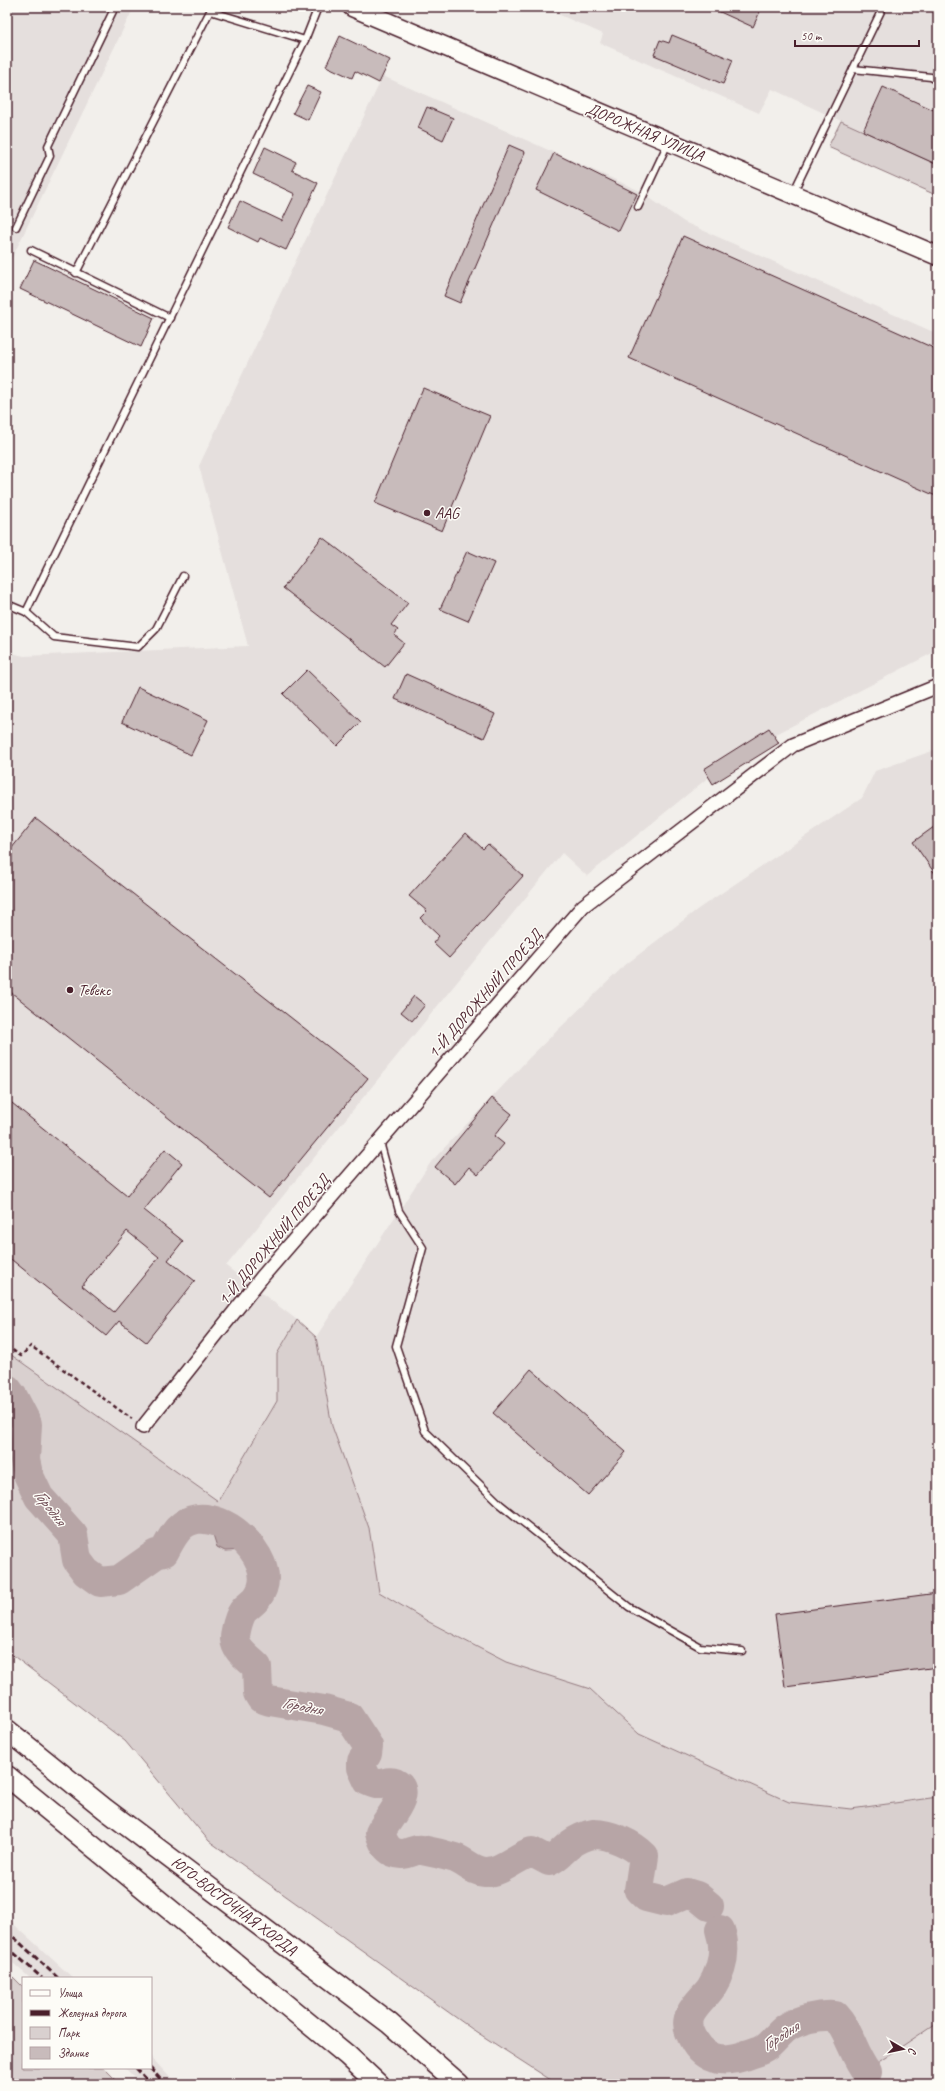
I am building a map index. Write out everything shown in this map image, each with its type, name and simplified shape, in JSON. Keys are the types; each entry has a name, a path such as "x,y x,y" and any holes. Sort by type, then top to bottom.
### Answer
{"main road":[{"name":"ДОРОЖНАЯ УЛИЦА","path":"352,7 938,256"},
{"name":"ЮГО-ВОСТОЧНАЯ ХОРДА","path":"7,1730 105,1809 389,2023 459,2084"},
{"path":"7,1776 347,2055 378,2084"}],"street":[{"name":"1-Й ДОРОЖНЫЙ ПРОЕЗД","path":"143,1427 262,1277 583,906 794,745 938,686"}],"lane":[{"path":"16,227 50,156 48,146 115,7"},
{"path":"26,612 305,40 318,7"},
{"path":"792,194 883,7"},
{"path":"76,273 210,11 305,40"},
{"path":"853,69 931,78 938,81"},
{"path":"638,207 669,142"},
{"path":"30,250 170,318"},
{"path":"7,604 26,612 54,637 138,647 156,629 183,576"},
{"path":"380,1142 400,1210 423,1248 396,1346 424,1431 500,1504 629,1607 700,1647 742,1651"}],"path":[{"path":"7,1346 21,1356 31,1346 143,1427"}],"shaded area":[{"path":"7,7 134,7 7,268"},
{"path":"542,7 938,7 938,166 772,89 759,113 600,43 603,34"},
{"path":"383,76 638,190 684,222 938,334 938,650 736,755 587,876 562,853 226,1266 297,1320 277,1354 277,1401 218,1502 7,1352 7,652 24,656 248,646 199,466"},
{"path":"938,749 938,1797 851,1809 789,1802 639,1734 590,1689 506,1662 429,1622 379,1592 369,1528 332,1426 316,1337 431,1162 530,1057 624,966 698,909 862,798 875,771"},
{"path":"225,1516 231,1517 246,1526 254,1538 248,1550 225,1551 217,1547 211,1528"},
{"path":"7,1918 72,1977 29,1977 7,1958"},
{"path":"938,2022 938,2084 846,2084 929,2026"},
{"path":"152,2058 176,2084 141,2084 126,2069 152,2069"}],"green space":[{"path":"841,121 938,165 938,196 828,147"},
{"path":"297,1320 316,1337 332,1426 369,1528 379,1592 429,1622 506,1662 590,1689 639,1734 789,1802 851,1809 938,1797 938,2022 846,2084 557,2084 472,2029 209,1841 125,1741 7,1651 7,1352 218,1501 277,1401 277,1354"},
{"path":"12,1976 22,1986 22,2069 105,2069 120,2084 7,2084 7,1977"}],"building":[{"path":"709,7 762,7 753,27"},
{"path":"672,35 733,60 723,84 654,55 660,40 669,43"},
{"path":"340,36 390,60 379,83 355,71 352,78 326,66"},
{"path":"307,86 321,92 308,120 293,113"},
{"path":"883,87 938,112 938,165 863,131"},
{"path":"427,107 453,118 443,140 418,128"},
{"path":"509,145 525,152 460,303 444,296"},
{"path":"265,147 296,162 292,170 318,183 286,250 260,238 258,242 228,227 240,201 282,221 295,194 253,174"},
{"path":"554,153 637,194 619,231 536,190"},
{"path":"683,236 938,350 938,497 629,358"},
{"path":"34,260 154,318 141,347 20,289"},
{"path":"423,388 490,416 442,531 375,503"},
{"path":"322,537 408,603 391,625 398,630 394,635 404,643 385,667 283,588"},
{"path":"467,551 494,563 468,621 440,609"},
{"path":"307,670 361,722 337,746 283,694"},
{"path":"406,674 495,714 484,738 395,699"},
{"path":"138,687 208,720 191,755 122,722"},
{"path":"769,728 779,743 713,784 704,769"},
{"path":"36,818 368,1078 269,1198 7,989 7,854"},
{"path":"938,824 938,878 913,842"},
{"path":"466,833 483,849 488,844 523,876 449,958 433,943 439,936 420,918 427,911 409,896"},
{"path":"414,996 425,1005 412,1021 401,1012"},
{"path":"492,1098 512,1114 494,1136 504,1144 478,1175 469,1167 455,1184 435,1167"},
{"path":"7,1099 127,1196 165,1149 182,1163 144,1210 183,1241 168,1260 195,1281 146,1342 119,1321 106,1336 7,1256","holes":["127,1231 159,1257 114,1312 82,1286"]},
{"path":"531,1369 626,1452 588,1495 493,1413"},
{"path":"938,1593 938,1667 785,1687 775,1614"}],"waterway":[{"name":"Городня","path":"7,1389 13,1397 27,1424 25,1460 28,1474 39,1497 73,1535 77,1560 86,1572 100,1582 119,1580 156,1554 164,1552 176,1531 185,1523 197,1519 213,1520 224,1525 238,1534 251,1547 261,1563 264,1581 262,1590 257,1598 244,1610 240,1616 235,1639 240,1651 257,1667 258,1693 261,1698 270,1701 324,1710 349,1717 368,1746 367,1754 362,1761 362,1768 368,1781 375,1784 388,1782 395,1783 400,1787 402,1793 400,1800 380,1833 385,1844 390,1850 398,1854 416,1850 430,1852 455,1858 476,1870 491,1872 532,1852 549,1861 555,1858 578,1839 594,1834 600,1834 621,1840 644,1856 639,1890 646,1897 666,1902 687,1893 697,1896 709,1906"},
{"name":"Городня","path":"720,1930 723,1945 721,1967 711,1988 694,2008 689,2019 688,2025 690,2032 700,2049 714,2058 730,2059 739,2057 764,2048 786,2028 797,2022 822,2016 835,2016 840,2022 858,2058 867,2072"}],"railway":[{"path":"7,1931 57,1977"},
{"path":"7,1947 41,1977"},
{"path":"137,2069 151,2084"},
{"path":"151,2069 165,2084"}],"place":[{"name":"AAG","path":"427,513"},
{"name":"Тевекс","path":"70,990"}]}
